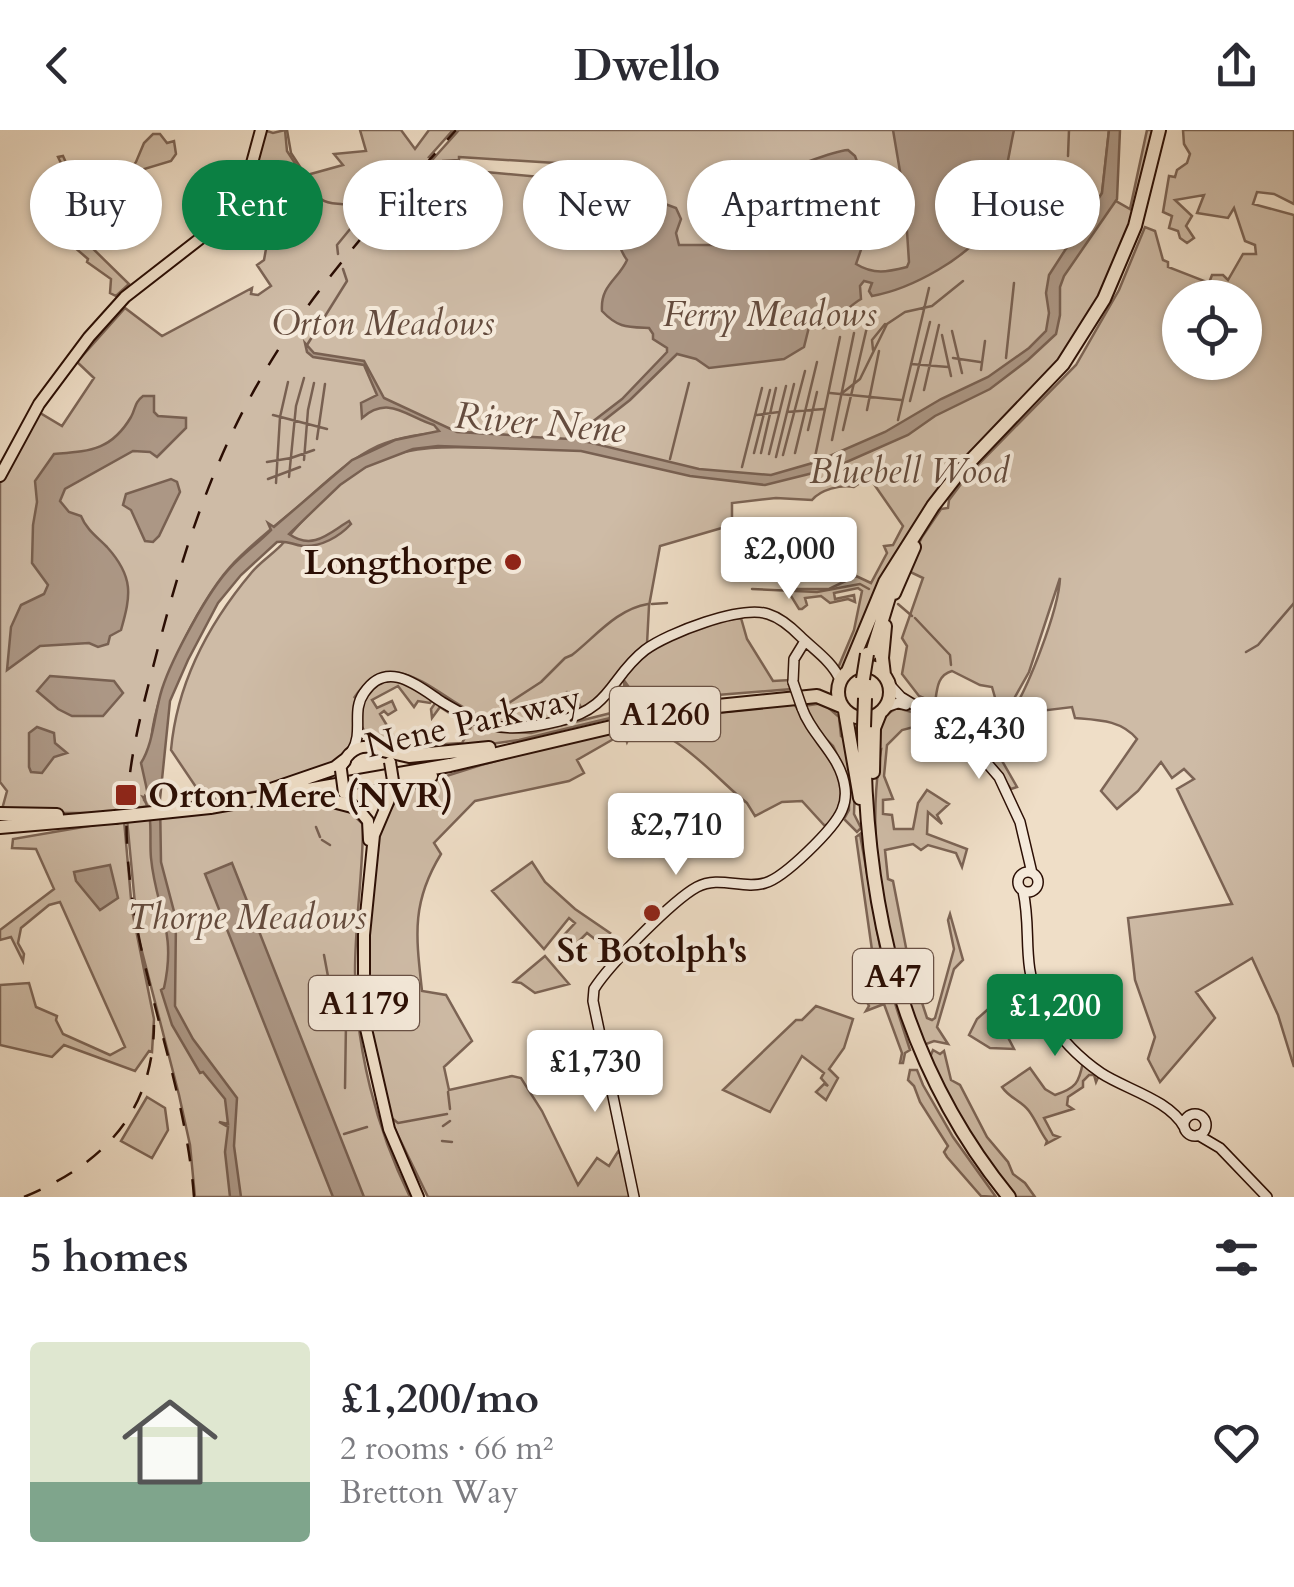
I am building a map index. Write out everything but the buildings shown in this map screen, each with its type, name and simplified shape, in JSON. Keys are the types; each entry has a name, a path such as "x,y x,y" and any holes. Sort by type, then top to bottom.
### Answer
{"highway":[{"name":"A47","path":"842,676 885,582 917,534 960,478 1056,379 1087,336 1126,262 1161,130"},
{"name":"A47","path":"917,534 888,584 863,698 869,840 882,949 906,1030 949,1121 1006,1197"},
{"name":"A47","path":"887,679 882,658 890,605 917,534"},
{"path":"867,666 887,679 890,698 884,709 866,718 843,708 842,676 867,666"},
{"name":"Nene Parkway","path":"525,745 688,704 746,696 830,692 842,676"},
{"name":"Nene Parkway","path":"0,825 210,804 375,780 688,709 805,702 824,696 843,708"},
{"name":"A47","path":"805,702 827,700 842,712 852,753"},
{"name":"A47","path":"843,708 869,840"},
{"name":"A47","path":"869,840 874,735 884,709"},
{"path":"375,748 410,756 525,745"},
{"path":"391,795 411,782 525,745"},
{"path":"252,798 345,761"},
{"path":"252,798 318,799 356,808"},
{"path":"0,814 76,818"},
{"path":"0,835 76,818"}],"main road":[{"path":"0,476 38,404 94,330 125,298 220,218 252,163 261,130"},
{"path":"375,748 390,762 391,795 374,810 356,808 344,793 345,761 375,748"},
{"name":"A1179","path":"391,795 376,827 364,935 364,1020 389,1129 416,1197"},
{"name":"A1179","path":"356,808 368,821 370,834 360,934 361,1021 384,1125 416,1197"}],"street":[{"path":"345,761 359,730 361,698 371,684 385,677 413,681 452,708 499,727 563,720 608,694 644,651 698,626 743,614 762,612 784,622 842,676"},
{"path":"634,1197 610,1096 594,989 695,888 718,882 770,882 837,820 845,802 844,782 830,751 809,724 805,702 793,682 794,659 805,641"},
{"path":"887,679 902,698 962,734 999,777 1020,822 1027,873 1018,883 1028,891"},
{"path":"884,709 902,704 928,716 977,755 1000,787 1015,820 1027,873 1038,882 1028,891 1025,914 1025,940 1035,991 1047,1018 1065,1042 1103,1074 1186,1122 1189,1134 1202,1130"},
{"path":"359,730 375,748"},
{"path":"1186,1122 1199,1116 1202,1130 1267,1197"}],"green space":[{"path":"264,130 285,130 287,151 293,160 253,160"},
{"path":"360,130 401,130 415,149 429,130 453,130 429,157 433,159 459,130 1109,130 1102,193 1130,209 1147,130 1156,130 1121,252 1108,283 1067,351 954,476 846,670 838,668 854,630 862,591 858,588 834,593 835,599 854,595 855,602 848,599 830,603 821,596 805,598 807,605 799,609 791,589 829,589 856,576 871,583 887,553 884,546 893,545 903,526 869,477 854,487 831,489 812,500 776,498 732,503 732,525 660,546 649,606 647,644 604,693 582,709 573,693 567,692 553,706 557,718 495,721 402,673 385,673 369,680 354,698 361,693 356,740 346,755 330,767 287,784 200,800 198,790 171,750 174,725 188,678 209,633 252,572 328,494 381,459 448,447 517,448 522,437 468,432 412,436 378,446 346,465 246,551 217,583 178,652 159,703 147,773 149,799 145,796 144,800 149,806 103,813 1,813 7,791 0,782 0,482 40,413 62,426 94,378 77,362 125,308 162,336 252,288 251,294 258,295 271,286 257,265 264,260 266,250 323,250 323,171 343,165 334,154 366,151"},
{"path":"1183,130 1294,130 1294,204 1274,194 1257,192 1253,204 1294,215 1294,1067 1278,1015 1252,958 1196,992 1215,1018 1160,1082 1148,1059 1155,1037 1135,980 1128,918 1232,904 1177,789 1194,779 1184,769 1172,778 1161,762 1138,791 1117,809 1101,791 1137,739 1117,725 1075,718 1072,707 1023,713 1022,722 1008,728 993,745 1017,787 1011,789 975,740 1004,722 1024,691 1048,629 1060,578 1029,672 1011,704 996,701 992,687 952,671 941,679 935,703 919,696 902,674 907,646 902,638 923,578 906,570 922,537 941,509 948,508 949,500 967,476 1076,365 1119,290 1145,227 1155,231 1168,267 1201,280 1162,280 1162,380 1262,380 1262,280 1228,280 1243,254 1256,254 1255,245 1245,241 1234,208 1228,218 1197,213 1204,195 1175,200 1192,216 1186,226 1194,238 1187,243 1178,231 1169,228 1172,216 1163,212 1169,176 1175,177 1190,154"},
{"path":"153,134 160,134 167,143 174,141 176,154 162,164 162,160 137,160"},
{"path":"78,250 94,250 129,284 116,296 110,293 111,279"},
{"path":"1212,275 1223,275 1228,280 1210,280"},
{"path":"741,618 747,639 773,681 790,680 792,689 717,695 633,712 633,693 623,679 634,666 691,629"},
{"path":"397,678 433,699 430,703 418,701 414,707 398,686 372,700 377,708 392,701 396,710 380,714 403,746 433,727 436,729 425,742 429,745 462,743 471,727 440,707 488,729 531,733 627,709 624,683 629,689 631,713 519,740 413,755 369,739 361,725 362,701 377,683"},
{"path":"436,702 440,707 432,718 431,709"},
{"path":"823,703 839,717 841,736 848,741 855,784 854,814 861,828 857,832 844,819 849,810 849,779 833,746 814,727 804,706"},
{"path":"794,704 825,747 839,778 838,809 829,825 824,825 802,801 782,802 755,816 747,803 678,744 648,729 633,729 627,742 624,733 577,760 584,773 569,781 475,801 434,843 441,854 425,888 418,920 422,991 446,995 472,1041 444,1067 449,1090 512,1076 521,1078 542,1111 578,1185 597,1158 609,1166 619,1150 631,1197 428,1197 387,1113 370,1037 366,962 379,829 402,790 644,721"},
{"path":"897,708 912,712 925,724 902,730 887,745 884,776 893,799 883,800 883,814 892,815 894,829 913,829 918,803 927,790 949,804 937,815 942,824 928,812 927,834 967,849 962,867 956,853 928,845 921,850 913,844 885,850 888,879 893,881 909,963 927,1018 932,1020 954,949 950,914 963,960 954,969 937,1027 948,1044 934,1041 921,1046 898,975 882,900 875,824 881,750 876,753 876,746 882,721"},
{"name":"Thorpe Meadows","path":"319,803 348,810 363,824 355,972 359,1030 378,1116 410,1197 195,1197 190,1145 138,936 127,819"},
{"path":"124,820 132,910 154,1019 152,1052 135,1071 64,1045 52,1057 0,1045 0,985 29,983 36,1007 57,1016 63,1034 110,1055 125,1047 60,902 49,905 21,928 18,943 23,961 11,937 0,940 0,930 54,889 36,849 12,848 13,839"},
{"path":"860,834 884,969 910,1050 903,1063 884,1004 866,1011 869,1006 861,991 872,950 856,837"},
{"path":"532,862 545,882 610,933 600,943 587,933 575,945 564,935 575,923 569,918 544,949 492,891"},
{"path":"545,956 569,984 535,993 514,982"},
{"path":"995,1003 997,1016 1014,1049 990,1048 969,1035 977,1019"},
{"path":"816,1006 853,1019 844,1048 829,1069 838,1078 826,1100 816,1092 824,1084 828,1086 821,1078 824,1073 802,1056 770,1112 723,1090 796,1020 802,1020"},
{"path":"933,1050 940,1054 944,1051 951,1080 960,1085 987,1137 1013,1174 1035,1197 1015,1197 977,1149 928,1062"},
{"path":"1083,1062 1099,1075 1096,1082 1094,1075 1089,1075 1083,1087 1068,1097 1067,1105 1073,1109 1044,1118 1053,1135 1059,1137 1046,1144 1029,1111 1002,1087 1030,1068 1045,1089 1055,1095 1075,1084"},
{"path":"910,1070 917,1070 953,1137 996,1197 981,1196 947,1157 944,1152 948,1146 908,1080"},
{"path":"147,1097 165,1108 168,1130 152,1158 121,1141"}],"shaded area":[{"path":"893,130 1014,130 1008,160 935,160 935,250 966,250 954,260 904,287 872,296 872,283 864,281 860,286 861,299 823,328 814,324 809,327 804,347 784,359 709,368 696,359 677,354 630,400 579,440 699,469 771,475 816,462 885,432 988,377 1029,348 1046,331 1049,275 1065,250 1082,250 1060,287 1056,334 990,389 935,416 908,435 833,468 765,485 690,476 581,451 438,446 413,449 366,467 340,485 289,534 313,541 349,521 351,524 341,533 310,546 277,542 218,603 170,701 160,799 161,862 176,919 175,1006 193,1039 237,1098 234,1146 241,1197 230,1197 225,1152 228,1127 219,1122 228,1124 225,1099 200,1073 172,1025 161,990 167,968 167,935 151,858 150,819 143,797 149,799 141,763 162,689 182,643 222,578 271,530 268,523 274,527 352,460 395,440 439,431 434,425 389,408 371,411 362,418 361,403 377,395 364,365 313,357 305,343 314,353 364,361 384,398 457,432 510,435 512,431 514,436 570,439 622,399 667,352 653,339 649,328 613,321 602,311 602,302 627,260 622,250 667,250 667,205 676,208 681,219 676,233 679,245 687,245 687,250 861,250 856,264 881,272 893,270 907,267 908,250 915,250 915,160 898,160"},
{"path":"1109,130 1120,130 1117,199 1100,224"},
{"path":"848,150 856,160 811,160"},
{"path":"143,396 154,396 154,412 158,416 186,418 186,428 157,457 150,452 133,451 65,489 60,501 69,512 81,516 122,568 128,596 121,630 110,636 108,644 98,647 89,643 40,646 7,670 11,627 21,605 44,594 48,585 32,563 35,481 54,454 88,450 115,437"},
{"path":"171,479 177,482 180,492 159,536 153,542 145,541 131,510 123,505 126,494"},
{"path":"50,676 114,681 123,693 103,716 72,716 37,691"},
{"path":"37,727 54,733 55,743 67,753 54,757 42,773 31,772 29,767 29,733"},
{"path":"232,863 364,1197 333,1197 205,874"},
{"path":"110,865 118,898 100,910 76,881 74,872"}],"waterway":[{"path":"287,130 291,153 321,199 356,212 355,223 337,245 338,254"},
{"path":"1068,156 1069,130"},
{"path":"307,345 347,281 343,269"},
{"path":"841,394 860,379 887,324 905,312 932,306 963,281"},
{"path":"1006,358 1014,283"},
{"path":"898,420 929,288"},
{"path":"910,401 930,322"},
{"path":"873,350 872,340 885,324"},
{"path":"924,390 939,325"},
{"path":"843,430 867,327"},
{"path":"952,331 962,373"},
{"path":"832,440 854,333"},
{"path":"942,335 951,376"},
{"path":"815,457 840,337"},
{"path":"981,370 985,341"},
{"path":"867,410 879,351"},
{"path":"953,358 980,362"},
{"path":"795,453 817,362"},
{"path":"911,364 948,367"},
{"path":"783,455 805,371"},
{"path":"289,477 296,406 304,378"},
{"path":"276,483 280,417 288,382"},
{"path":"304,460 314,383"},
{"path":"670,459 689,383"},
{"path":"317,439 325,384"},
{"path":"776,457 794,384"},
{"path":"769,454 786,386"},
{"path":"742,467 762,388"},
{"path":"761,453 776,388"},
{"path":"754,453 770,390"},
{"path":"808,430 817,392"},
{"path":"830,393 901,400"},
{"path":"787,412 824,409"},
{"path":"757,415 779,412"},
{"path":"273,415 327,429"},
{"path":"267,462 314,450"},
{"path":"268,479 300,467"},
{"path":"752,589 817,592 860,584 869,589"},
{"path":"652,604 667,603"},
{"path":"1246,652 1258,645 1294,603"},
{"path":"489,716 541,682 617,617 648,604"},
{"path":"898,604 912,616"},
{"path":"915,618 950,655 951,665"},
{"path":"316,827 320,837"},
{"path":"322,840 330,845"},
{"path":"324,955 333,1003 346,1022 345,1088"},
{"path":"448,1092 450,1109"},
{"path":"393,1119 398,1123 447,1114"},
{"path":"443,1126 450,1121"},
{"path":"344,1134 367,1127"},
{"path":"442,1141 452,1142"}],"railway":[{"path":"194,1197 182,1115 142,953 129,871 129,784 143,705 189,541 246,406 306,308 456,130"},
{"path":"24,1197 77,1169 118,1132 144,1085 154,1025"}],"place":[{"name":"Longthorpe","path":"513,562"},
{"name":"Orton Mere (NVR)","path":"126,795"},
{"name":"St Botolph's","path":"652,913"}],"park label":[{"name":"Ferry Meadows","path":"770,314"},
{"name":"Orton Meadows","path":"383,323"},
{"name":"Bluebell Wood","path":"909,471"}],"water label":[{"name":"River Nene","path":"540,422"}]}
